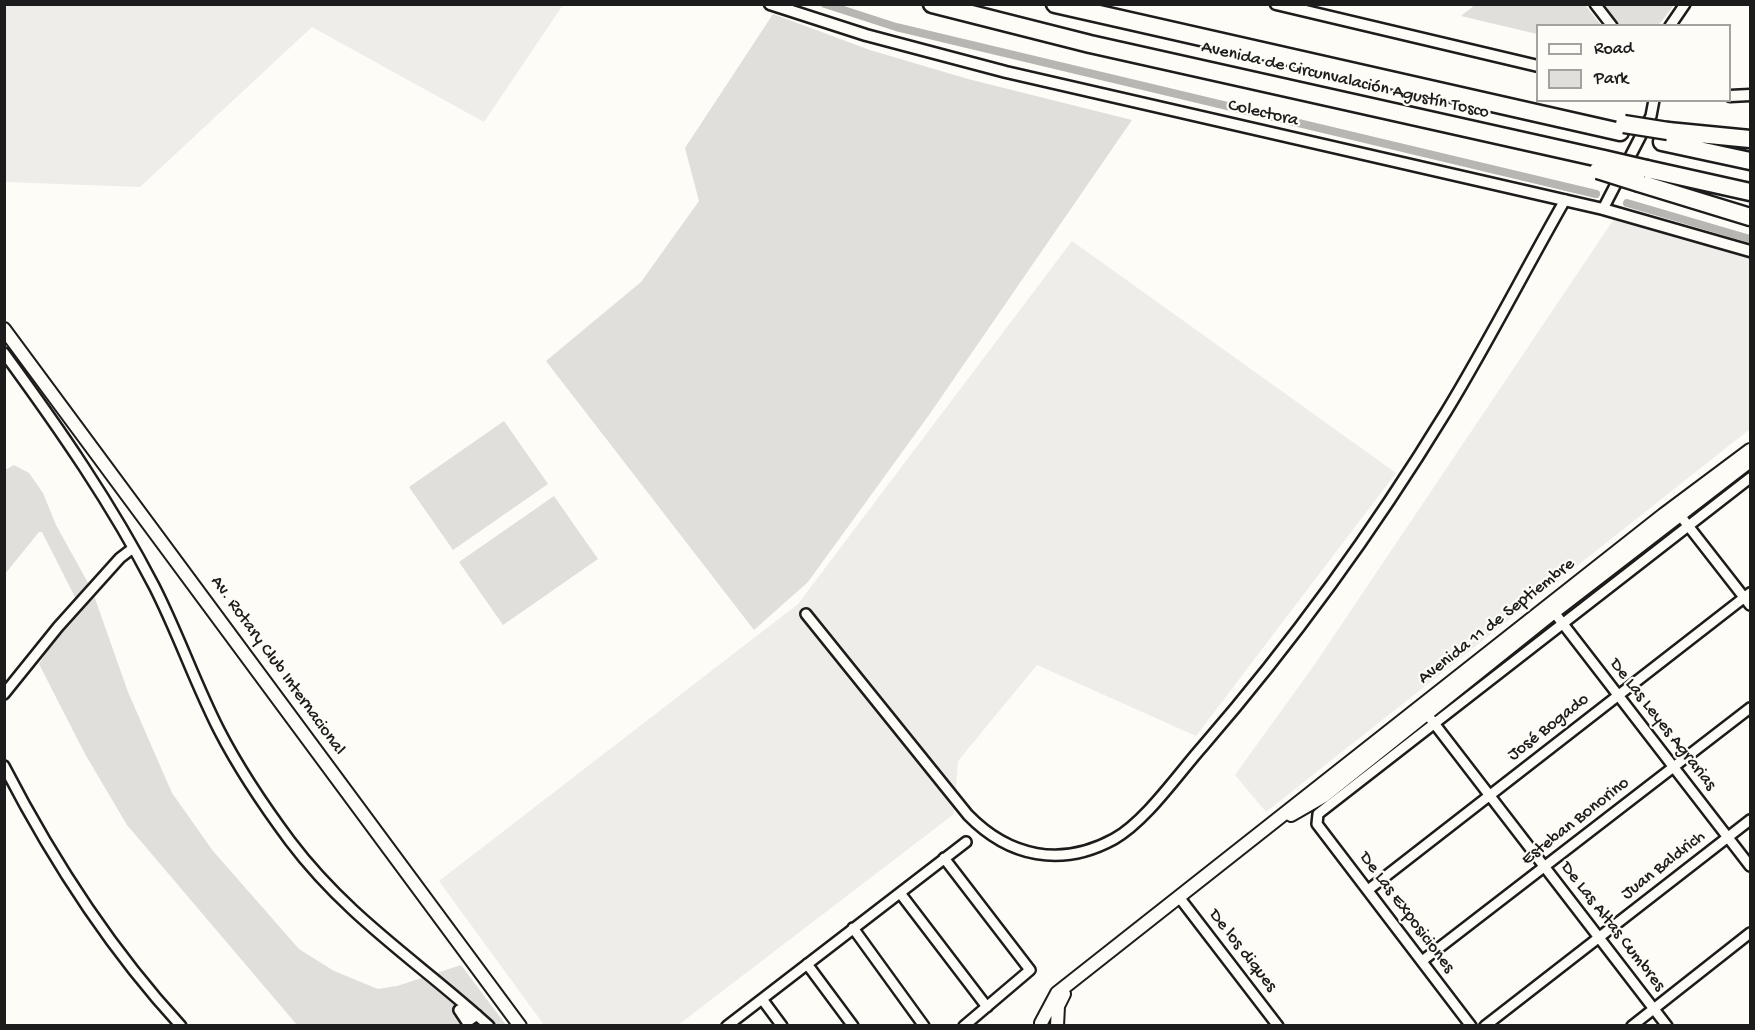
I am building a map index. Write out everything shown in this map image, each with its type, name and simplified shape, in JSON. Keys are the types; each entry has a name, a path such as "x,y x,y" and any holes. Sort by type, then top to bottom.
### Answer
{"highway":[{"name":"Avenida de Circunvalación Agustín Tosco","path":"932,4 1090,44 1509,138 1643,176"},
{"name":"Avenida de Circunvalación Agustín Tosco","path":"1055,4 1406,84 1665,136 1750,161"},
{"path":"1665,136 1750,139"},
{"path":"1643,176 1750,192"},
{"path":"1643,176 1750,217"}],"main road":[{"name":"Av. Rotary Club Internacional","path":"4,329 519,1026"},
{"name":"Avenida 11 de Septiembre","path":"1269,826 1324,796 1427,714 1702,484 1750,450"},
{"name":"Avenida 11 de Septiembre","path":"1551,608 1750,461"},
{"name":"Avenida 11 de Septiembre","path":"1079,977 1298,802 1427,714"},
{"path":"1079,977 1066,990 1058,1006 1056,1026 1037,1024 1057,993 1079,977"}],"street":[{"name":"Colectora","path":"770,4 866,35 1006,72 1603,209 1750,251"},
{"path":"1276,4 1294,6 1536,66"},
{"path":"1595,4 1610,24"},
{"path":"1671,24 1685,4"},
{"path":"1731,96 1750,95"},
{"path":"1603,209 1651,116 1654,102"},
{"path":"806,614 968,815 991,836 1016,849 1052,856 1086,851 1116,837 1145,812 1257,684 1359,545 1447,411 1565,200"},
{"path":"6,357 85,465 133,548 169,617 219,730 248,781 291,843 356,915 474,1016 489,1026"},
{"path":"1427,714 1562,622 1689,527 1750,478"},
{"path":"1679,514 1749,599"},
{"path":"4,694 58,627 120,558 133,548"},
{"name":"José Bogado","path":"1368,890 1618,696 1749,599"},
{"name":"De Las Leyes Agrarias","path":"1551,608 1750,866"},
{"name":"Esteban Bonorino","path":"1422,961 1750,708"},
{"name":"De Las Altas Cumbres","path":"1427,714 1667,1026"},
{"name":"De Las Exposiciones","path":"1427,714 1315,819 1471,1026"},
{"path":"4,766 25,807 83,900 126,960 181,1026"},
{"name":"Juan Baldrich","path":"1485,1026 1750,820"},
{"path":"727,1026 966,842"},
{"path":"944,858 1030,970 964,1026"},
{"path":"900,893 987,1007"},
{"name":"De los diques","path":"1179,897 1278,1026"},
{"path":"853,928 924,1026"},
{"path":"1632,1026 1750,933"},
{"path":"807,964 853,1026"},
{"path":"762,999 782,1026"}],"shaded area":[{"path":"5,4 563,5 484,122 312,27 140,187 5,182"},
{"path":"1616,216 1750,256 1750,429 1266,812 1235,775 1315,664"},
{"path":"1072,241 1396,473 1196,736 1037,665 958,761 954,814 678,1025 544,1025 439,881 798,604"}],"green space":[{"path":"1475,5 1585,5 1600,24 1536,24 1536,34 1461,16"},
{"path":"1600,5 1674,5 1660,24 1616,24"},
{"path":"773,14 870,50 968,79 1132,120 929,415 808,582 754,630 546,361 641,282 699,201 685,148"},
{"path":"504,421 548,484 453,550 409,487"},
{"path":"14,465 29,473 43,493 56,525 92,590 128,692 172,793 213,851 299,949 334,971 378,989 397,986 461,965 506,1025 297,1025 127,825 85,754 39,664 78,603 42,532 39,532 5,574 5,470"},
{"path":"554,496 598,559 503,625 459,562"}],"waterway":[{"path":"825,4 896,27 1596,194"},
{"path":"1627,203 1750,239"}]}
